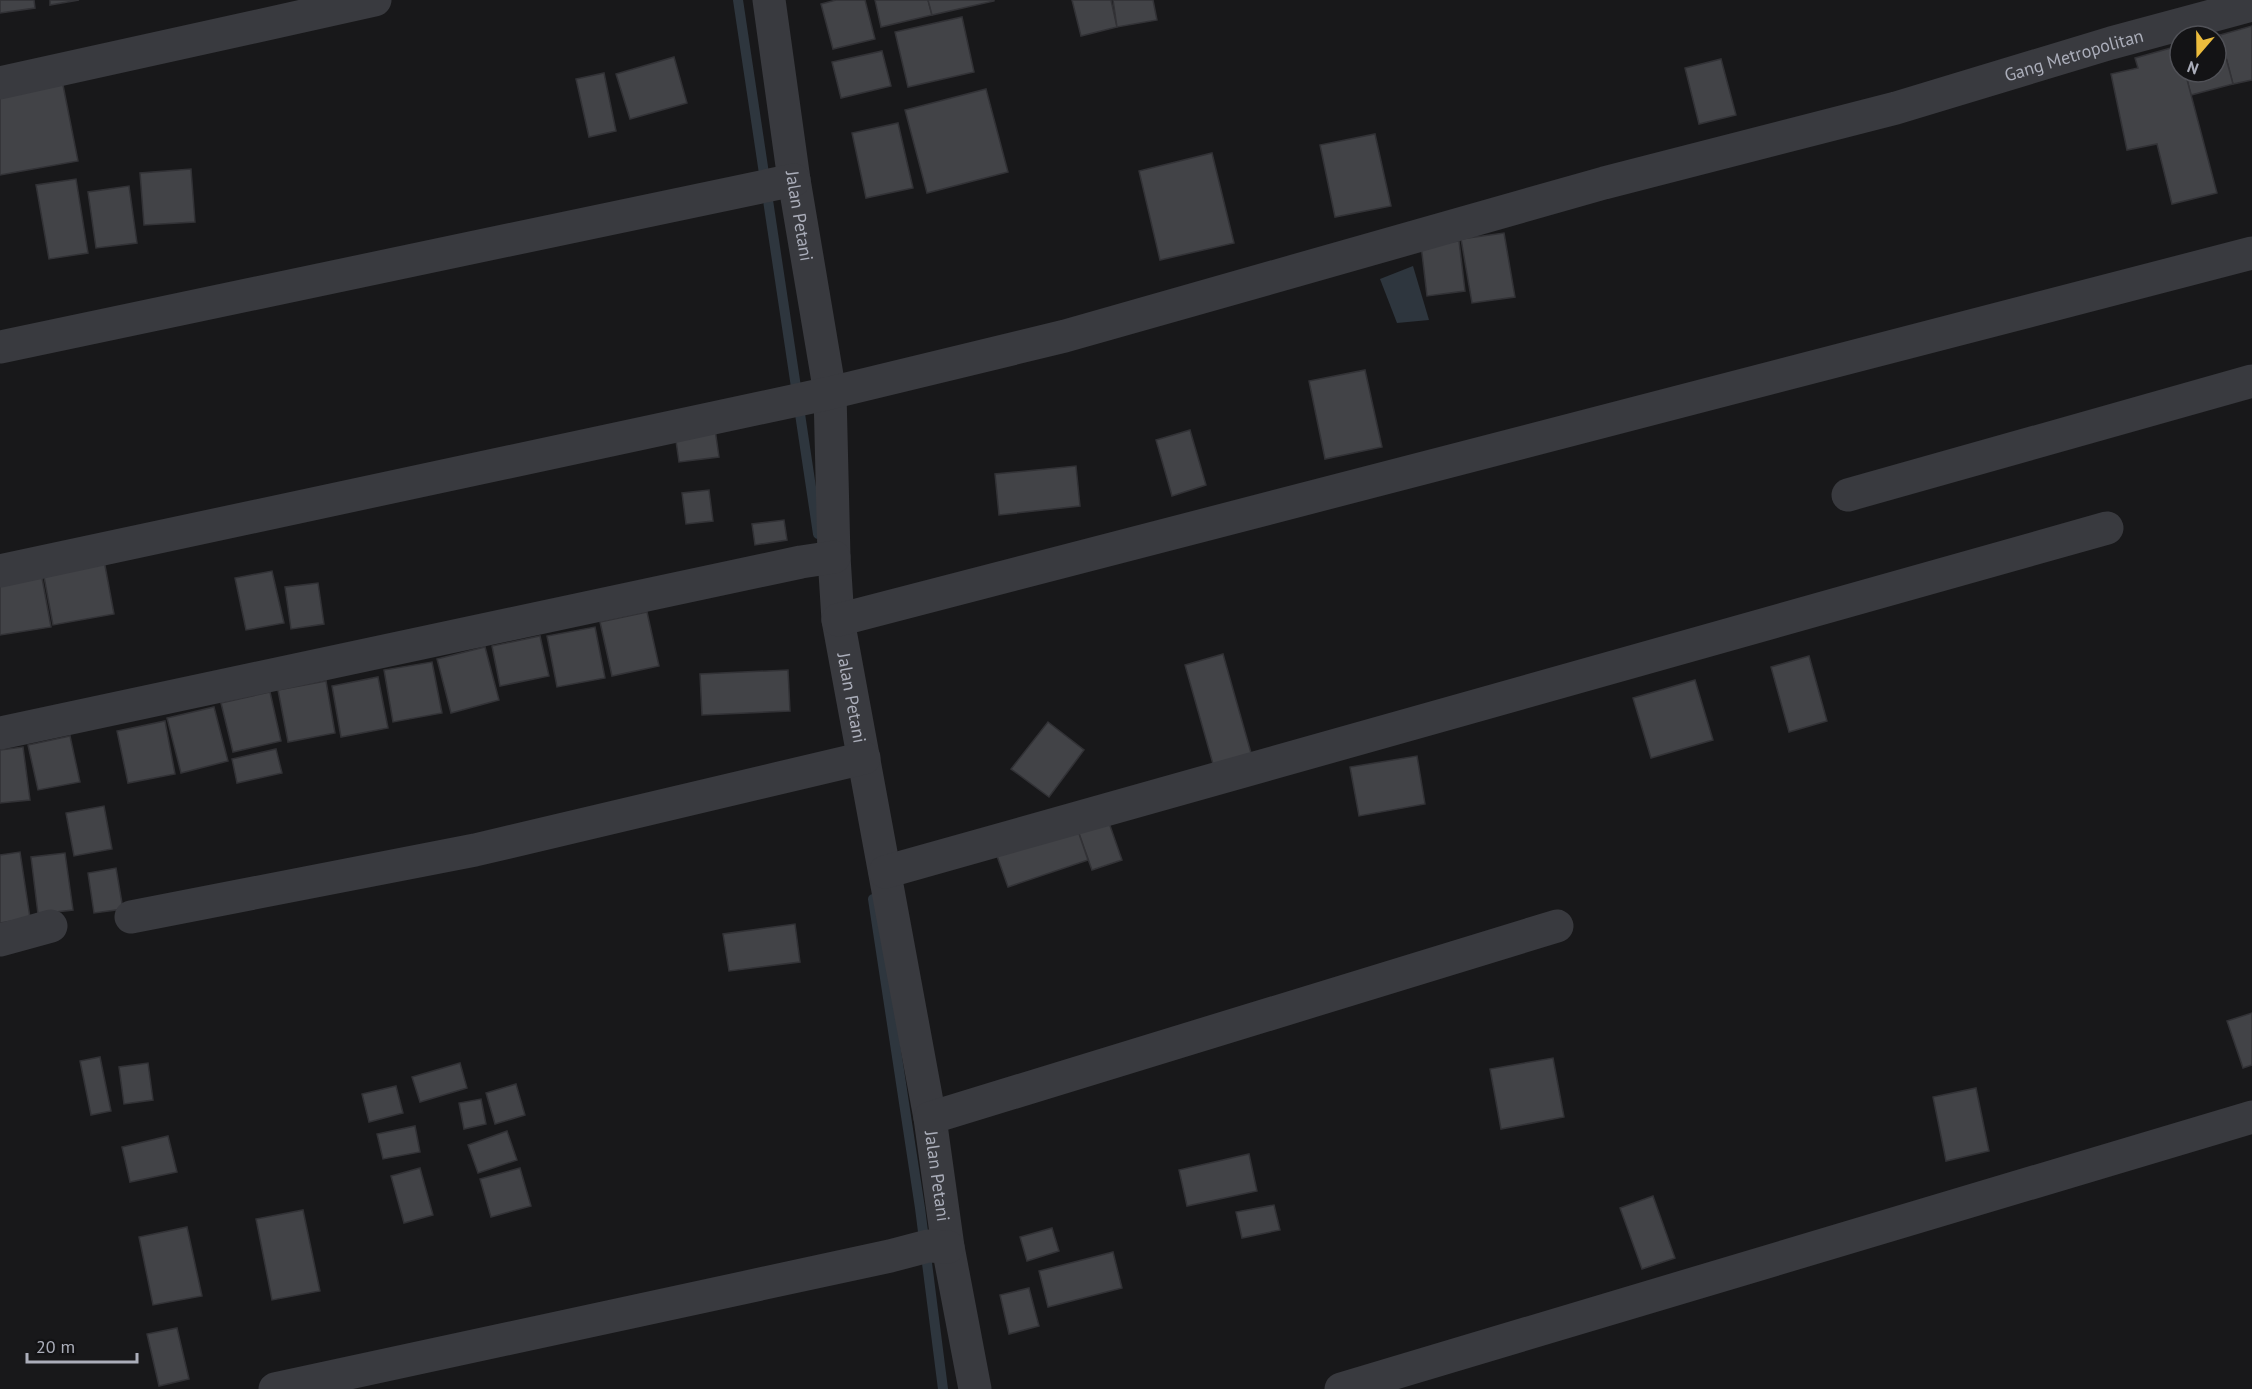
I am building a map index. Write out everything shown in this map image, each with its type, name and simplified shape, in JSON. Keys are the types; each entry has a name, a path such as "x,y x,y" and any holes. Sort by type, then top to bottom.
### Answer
{"street":[{"path":"0,83 375,0"},
{"name":"Jalan Petani","path":"769,0 786,182 830,393 838,620 930,1118 938,1246 975,1389"},
{"name":"Gang Metropolitan","path":"0,572 830,393 1065,336 1604,183 1896,108 2111,43 2252,5"},
{"path":"0,347 786,182"},
{"path":"838,620 2252,253"},
{"path":"1848,495 2252,381"},
{"path":"885,872 2107,528"},
{"path":"0,733 801,562 834,557"},
{"path":"131,917 475,850 864,758"},
{"path":"0,940 51,926"},
{"path":"930,1118 1557,926"},
{"path":"1341,1389 2252,1117"},
{"path":"274,1389 938,1246"}],"shaded area":[{"path":"1413,266 1429,320 1397,323 1380,279"}],"building":[{"path":"0,0 34,0 35,8 0,13"},
{"path":"50,0 79,0 50,5"},
{"path":"836,0 865,0 875,39 833,49 821,4"},
{"path":"875,0 928,0 932,15 881,27"},
{"path":"928,0 994,0 994,1 932,15"},
{"path":"1072,0 1111,0 1117,27 1081,36"},
{"path":"1113,0 1153,0 1157,20 1117,27"},
{"path":"962,17 974,72 908,87 895,32"},
{"path":"2252,26 2252,80 2233,84 2228,65 2228,33"},
{"path":"2168,49 2168,84 2188,84 2217,193 2172,204 2157,144 2127,150 2111,74 2138,68 2135,58"},
{"path":"882,51 891,86 841,98 832,62"},
{"path":"674,57 687,103 630,119 616,74"},
{"path":"1721,59 1736,115 1699,124 1685,68"},
{"path":"2228,65 2233,84 2191,95 2188,84 2228,84"},
{"path":"604,73 616,131 589,137 576,79"},
{"path":"61,75 78,161 0,175 0,86"},
{"path":"986,89 1008,172 927,193 905,110"},
{"path":"898,123 913,188 866,198 852,133"},
{"path":"1375,134 1391,206 1335,217 1320,145"},
{"path":"1212,153 1234,243 1160,260 1139,171"},
{"path":"191,169 195,222 144,225 140,173"},
{"path":"76,179 88,253 49,259 36,185"},
{"path":"129,186 137,243 96,248 88,192"},
{"path":"1504,233 1515,297 1472,303 1461,239"},
{"path":"1459,241 1465,291 1427,296 1421,245"},
{"path":"1365,370 1382,447 1325,459 1309,381"},
{"path":"715,429 719,457 679,462 675,434"},
{"path":"1190,430 1206,485 1172,496 1156,440"},
{"path":"1076,466 1080,506 999,515 995,474"},
{"path":"709,490 713,521 686,524 682,493"},
{"path":"784,520 787,540 755,545 752,524"},
{"path":"103,555 114,614 53,625 42,566"},
{"path":"40,567 51,627 0,635 0,574"},
{"path":"272,571 284,623 246,630 235,578"},
{"path":"318,583 324,624 291,629 285,587"},
{"path":"647,612 659,666 612,676 600,622"},
{"path":"595,627 605,678 557,687 547,636"},
{"path":"540,636 549,676 500,686 492,646"},
{"path":"485,647 499,700 451,713 437,659"},
{"path":"1223,654 1253,760 1215,771 1185,665"},
{"path":"1809,656 1827,721 1789,732 1771,667"},
{"path":"432,662 442,713 393,722 384,670"},
{"path":"788,670 790,711 702,715 700,674"},
{"path":"378,677 388,728 341,737 332,686"},
{"path":"1695,680 1713,740 1651,758 1633,698"},
{"path":"326,681 335,733 288,742 278,690"},
{"path":"270,692 281,741 233,752 221,703"},
{"path":"214,707 228,761 181,773 167,718"},
{"path":"165,721 175,774 128,783 117,731"},
{"path":"1048,722 1084,750 1049,797 1011,769"},
{"path":"70,736 80,782 38,790 28,745"},
{"path":"23,747 30,800 0,803 0,750"},
{"path":"276,749 282,773 237,783 232,759"},
{"path":"1417,756 1425,804 1359,816 1350,767"},
{"path":"104,806 112,849 74,856 66,813"},
{"path":"1107,817 1122,860 1092,870 1077,828"},
{"path":"1077,828 1088,860 1008,887 997,856"},
{"path":"20,852 30,918 0,923 0,855"},
{"path":"65,853 73,910 38,914 31,857"},
{"path":"116,868 123,909 94,913 88,873"},
{"path":"795,924 800,962 729,971 723,934"},
{"path":"2252,1013 2252,1065 2243,1068 2227,1021"},
{"path":"100,1057 111,1111 91,1115 80,1061"},
{"path":"1553,1058 1564,1117 1501,1129 1490,1069"},
{"path":"148,1063 153,1100 124,1104 119,1067"},
{"path":"460,1063 467,1088 420,1102 412,1077"},
{"path":"516,1084 525,1115 495,1124 486,1093"},
{"path":"396,1086 403,1113 369,1122 362,1094"},
{"path":"1976,1088 1989,1151 1946,1161 1933,1097"},
{"path":"481,1099 486,1124 464,1129 459,1103"},
{"path":"415,1126 420,1152 383,1159 377,1134"},
{"path":"507,1131 517,1160 478,1173 468,1145"},
{"path":"168,1136 177,1172 130,1182 122,1147"},
{"path":"1249,1154 1257,1191 1187,1206 1179,1170"},
{"path":"420,1168 433,1215 404,1223 391,1176"},
{"path":"520,1168 531,1206 491,1217 480,1179"},
{"path":"1653,1196 1675,1258 1642,1269 1620,1208"},
{"path":"1274,1205 1280,1230 1242,1238 1236,1212"},
{"path":"303,1210 320,1291 272,1300 256,1219"},
{"path":"187,1227 202,1296 153,1305 139,1237"},
{"path":"1052,1228 1059,1251 1027,1261 1020,1237"},
{"path":"1113,1252 1122,1288 1048,1307 1039,1271"},
{"path":"1029,1288 1039,1326 1009,1334 1000,1295"},
{"path":"177,1328 189,1379 159,1386 147,1334"}],"waterway":[{"path":"738,0 818,534"},
{"path":"873,899 920,1208 943,1389"}]}
